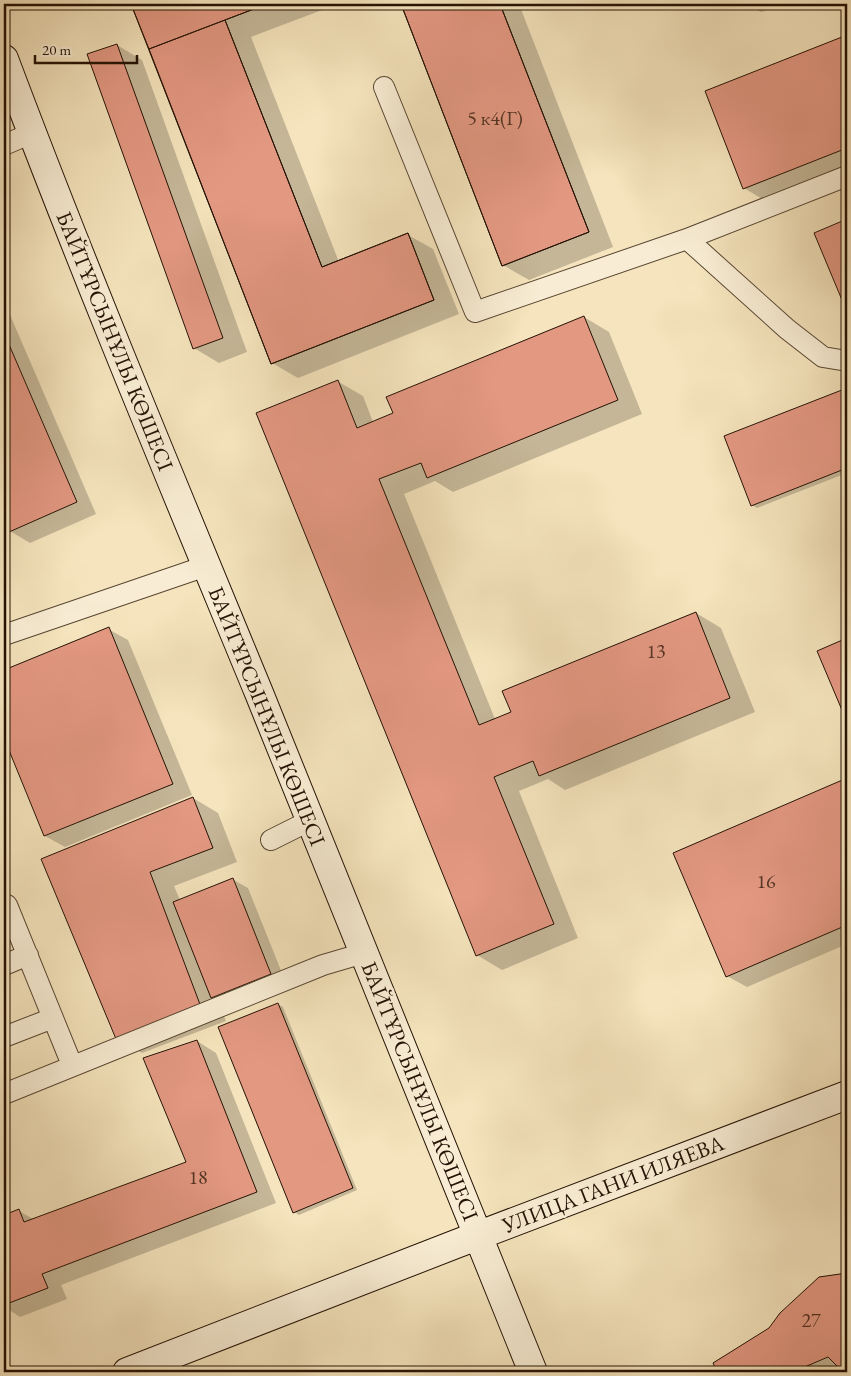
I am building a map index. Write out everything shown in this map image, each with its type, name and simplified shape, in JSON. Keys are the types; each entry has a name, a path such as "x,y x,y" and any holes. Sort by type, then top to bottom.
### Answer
{"main road":[{"name":"БАЙТҰРСЫНҰЛЫ КӨШЕСІ","path":"4,59 206,566 311,820 533,1372"},
{"name":"УЛИЦА ГАНИ ИЛЯЕВА","path":"127,1372 847,1095"}],"lane":[{"path":"384,87 475,312 687,238 847,176"},
{"path":"4,145 32,133"},
{"path":"687,238 787,329 823,357 847,361"},
{"path":"4,635 206,566"},
{"path":"270,840 311,820"},
{"path":"4,906 7,904 72,1065"},
{"path":"4,1094 323,965 364,954"},
{"path":"4,966 28,955"},
{"path":"4,1036 53,1018"}],"building":[{"path":"131,4 267,4 149,49"},
{"path":"131,4 267,4 225,20 322,267 408,233 434,300 271,364"},
{"path":"401,4 500,4 589,232 502,266"},
{"path":"401,4 500,4 589,232 502,266"},
{"path":"225,20 322,267 408,233 434,300 271,364 149,49"},
{"path":"847,35 847,148 743,189 705,91"},
{"path":"117,44 223,338 193,349 87,54"},
{"path":"847,219 847,312 814,233"},
{"path":"584,316 618,400 427,478 421,463 379,479 479,725 511,712 502,691 696,612 730,698 539,776 533,761 494,777 554,924 476,956 256,413 338,380 357,428 393,413 386,397"},
{"path":"4,333 77,502 9,532 4,520"},
{"path":"847,388 847,468 751,506 724,436"},
{"path":"109,627 173,784 44,836 4,738 4,670"},
{"path":"847,638 847,722 817,651"},
{"path":"847,778 847,925 726,977 673,853"},
{"path":"193,797 213,848 150,872 201,1007 116,1039 41,859"},
{"path":"233,878 271,974 211,998 173,902"},
{"path":"278,1003 353,1188 293,1213 218,1027"},
{"path":"197,1040 257,1192 42,1274 48,1288 4,1305 4,1215 19,1209 24,1222 186,1162 143,1058"},
{"path":"847,1273 847,1369 841,1370 828,1357 800,1369 801,1372 717,1372 713,1363 769,1328 780,1313 819,1277"}]}
